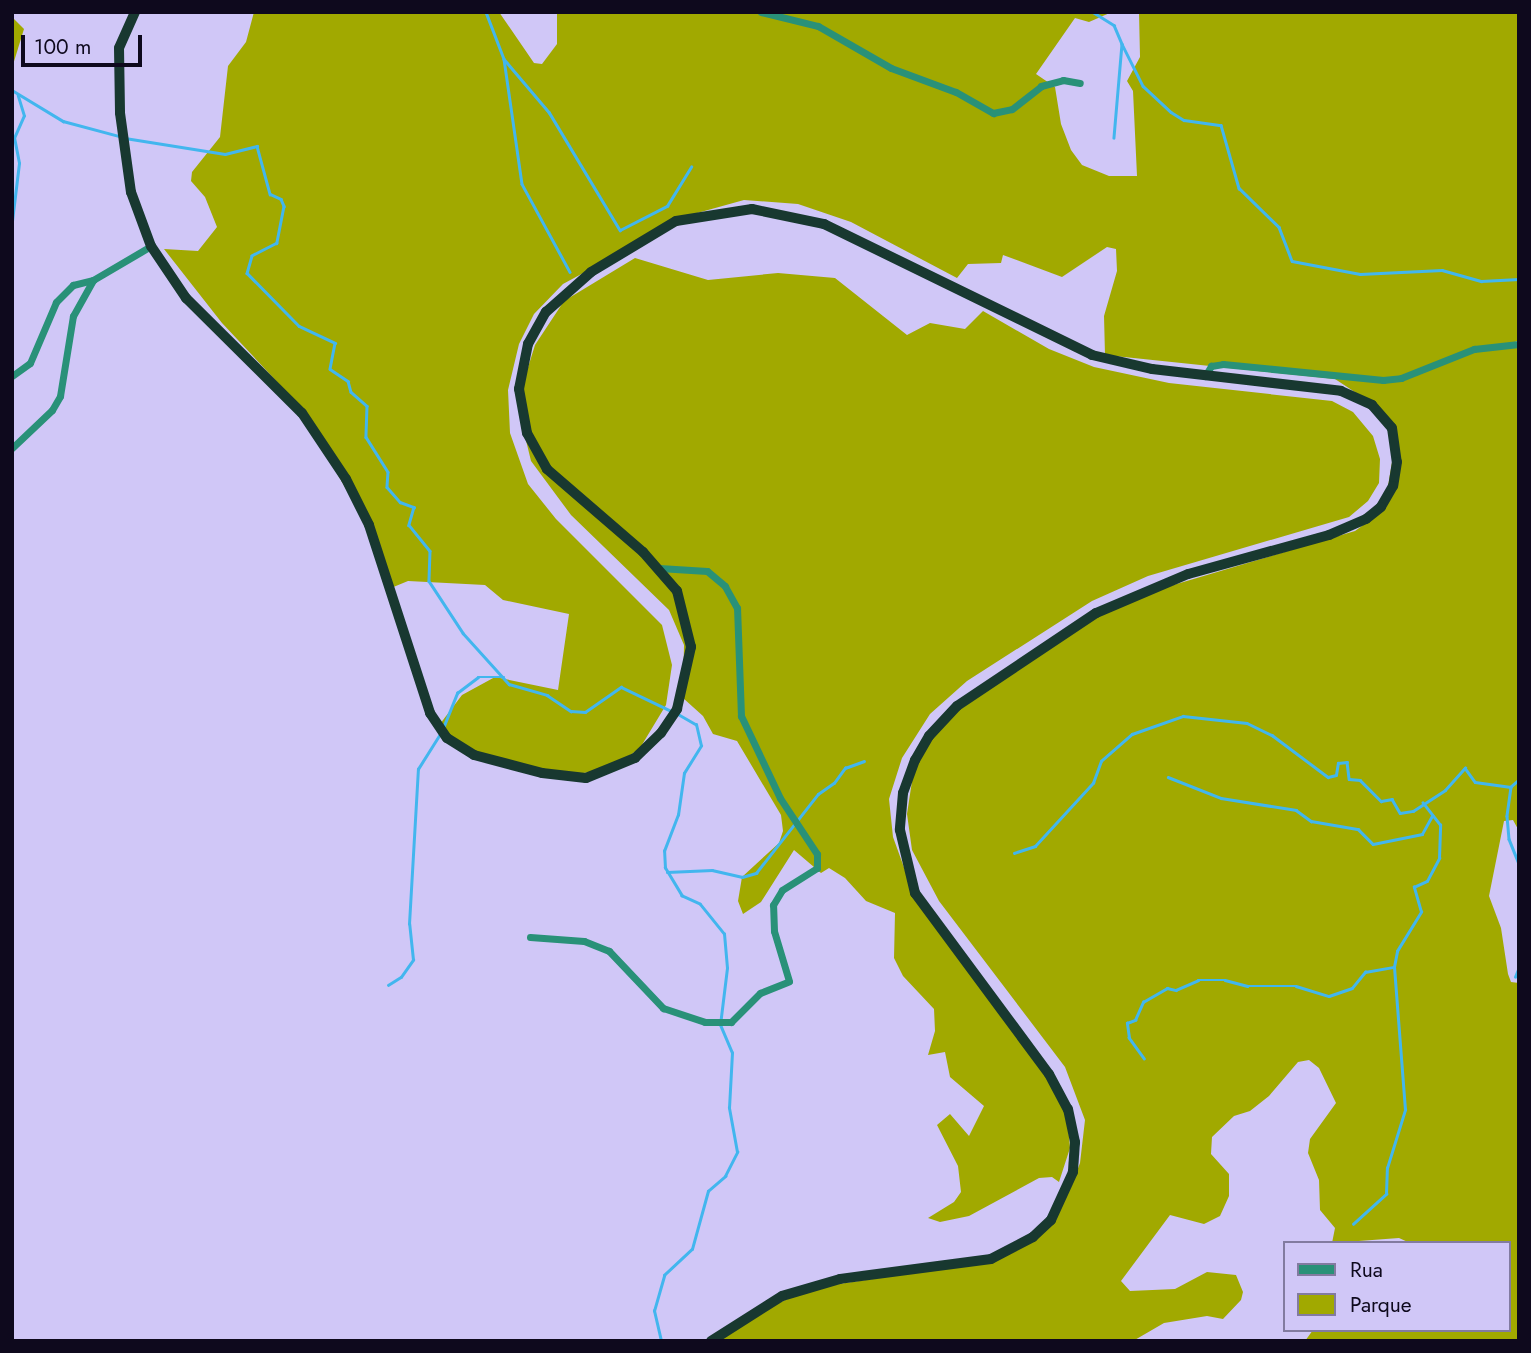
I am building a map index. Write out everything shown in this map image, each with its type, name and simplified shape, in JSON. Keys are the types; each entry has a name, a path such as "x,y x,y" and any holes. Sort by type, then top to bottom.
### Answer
{"highway":[{"path":"135,12 120,48 120,113 131,192 152,246 186,298 302,413 346,480 369,525 430,713 456,744 474,755 524,769 586,778 616,769 642,752 677,709 690,659 684,609 659,568 547,469 527,433 519,389 528,344 546,312 590,272 676,221 751,209 824,224 1068,346 1115,362 1205,376 1341,391 1372,405 1395,437 1397,462 1388,497 1374,513 1344,530 1188,574 1081,622 942,720 915,760 903,793 901,841 915,893 1049,1074 1068,1109 1075,1142 1066,1195 1043,1228 1005,1254 975,1262 841,1279 782,1296 711,1341"}],"street":[{"path":"761,12 818,26 891,68 956,92 993,113 1012,108 1041,86 1063,80 1080,83"},
{"path":"12,376 30,363 56,302 74,285 93,280 152,246"},
{"path":"12,447 52,410 60,396 73,316 93,280"},
{"path":"1205,376 1211,366 1223,364 1383,380 1401,377 1474,349 1519,344"},
{"path":"530,937 584,942 609,951 663,1009 705,1022 731,1022 760,993 789,981 774,931 773,905 782,890 817,868 817,854 780,798 741,716 741,634 731,597 707,571 659,568"}],"green space":[{"path":"254,12 499,12 534,63 542,64 557,44 557,12 1112,12 1089,22 1075,18 1036,74 1055,87 1061,124 1071,150 1082,165 1109,176 1137,176 1133,91 1127,81 1140,57 1139,12 1519,12 1519,340 1515,342 1519,355 1519,831 1513,820 1504,821 1489,896 1501,928 1508,974 1511,982 1519,983 1519,1341 1305,1341 1312,1332 1510,1332 1510,1241 1406,1241 1399,1238 1332,1241 1335,1228 1320,1210 1319,1180 1308,1153 1310,1139 1336,1103 1319,1068 1309,1060 1298,1062 1269,1096 1250,1111 1234,1116 1212,1137 1211,1154 1229,1174 1229,1196 1220,1216 1204,1224 1170,1215 1121,1281 1130,1291 1175,1289 1207,1272 1236,1275 1243,1292 1241,1300 1223,1319 1207,1316 1164,1323 1133,1341 718,1341 752,1315 812,1288 973,1264 1037,1234 1071,1187 1080,1163 1085,1120 1065,1067 939,901 912,850 907,814 914,768 943,721 1116,602 1355,531 1384,510 1396,438 1373,404 1335,379 1105,355 1104,316 1117,271 1116,249 1107,247 1062,277 1003,255 1001,263 968,264 957,278 851,222 798,204 744,200 690,215 563,284 534,314 519,344 508,390 510,433 528,484 556,519 662,625 672,665 666,705 640,748 610,770 565,775 467,749 447,735 440,724 462,695 495,677 558,690 569,614 503,600 485,585 408,581 391,588 366,523 294,400 222,323 164,249 198,251 217,227 205,197 191,181 192,172 220,137 228,66 246,42"},
{"path":"12,17 24,29 12,68"},
{"path":"635,258 708,280 778,273 835,278 907,335 930,323 965,329 983,311 1049,349 1094,367 1169,383 1332,401 1353,412 1373,436 1380,459 1379,483 1368,501 1349,517 1148,576 1092,601 967,681 930,714 902,758 889,799 893,837 906,873 1066,1100 1070,1148 1059,1182 1052,1177 1039,1178 969,1216 940,1222 928,1218 954,1202 961,1192 958,1166 937,1125 950,1114 969,1136 984,1106 950,1077 945,1052 928,1055 935,1031 934,1009 903,976 894,958 895,913 866,901 845,878 829,868 821,873 794,850 761,902 743,914 738,901 742,877 779,843 783,831 781,815 737,741 713,734 703,716 683,698 684,645 669,610 571,515 531,461 522,424 521,390 535,345 564,301"}],"waterway":[{"path":"486,12 504,59 522,184 570,272"},
{"path":"1093,12 1114,25 1122,44 1114,138"},
{"path":"1122,44 1143,86 1171,112 1184,120 1221,125 1239,188 1279,227 1292,261 1360,274 1442,270 1481,281 1519,279"},
{"path":"504,59 549,112 620,230 667,206 691,167"},
{"path":"12,90 63,121 119,136"},
{"path":"12,221 19,163 14,138 24,116 18,96"},
{"path":"125,138 225,154 257,146 270,194 281,199 284,206 277,243 252,256 247,273 299,326 335,343 330,369 348,381 351,392 367,406 366,437 388,472 387,487 400,502 414,507 409,525 430,551 429,581 463,633 509,684 547,695 571,711 585,712 621,687 671,711"},
{"path":"443,728 457,693 478,677 504,677"},
{"path":"661,1341 654,1311 664,1275 692,1249 708,1191 725,1176 737,1152 729,1108 732,1053 720,1025 727,968 724,934 700,904 682,896 665,868 664,851 678,815 684,773 701,746 696,725 677,714"},
{"path":"1014,853 1035,846 1093,783 1101,761 1132,734 1183,716 1247,723 1272,735 1328,777 1336,775 1338,763 1347,762 1349,779 1360,780 1381,801 1392,799 1400,813 1413,811 1445,790 1465,768 1475,782 1511,787"},
{"path":"388,985 401,977 413,960 409,924 418,769 440,734"},
{"path":"667,872 712,870 742,877 756,873 818,794 834,783 845,768 864,761"},
{"path":"1168,777 1221,798 1296,810 1311,821 1358,829 1373,844 1422,834 1432,816"},
{"path":"1519,780 1511,787 1507,816 1509,839 1519,864"},
{"path":"1353,1224 1386,1194 1387,1168 1405,1110 1394,967 1397,951 1421,912 1414,887 1427,881 1439,858 1440,825 1423,803"},
{"path":"1144,1059 1129,1038 1127,1023 1135,1020 1143,1002 1167,988 1176,990 1198,980 1225,980 1247,986 1296,986 1329,996 1352,988 1365,972 1394,967"},
{"path":"1515,977 1519,967"}]}
